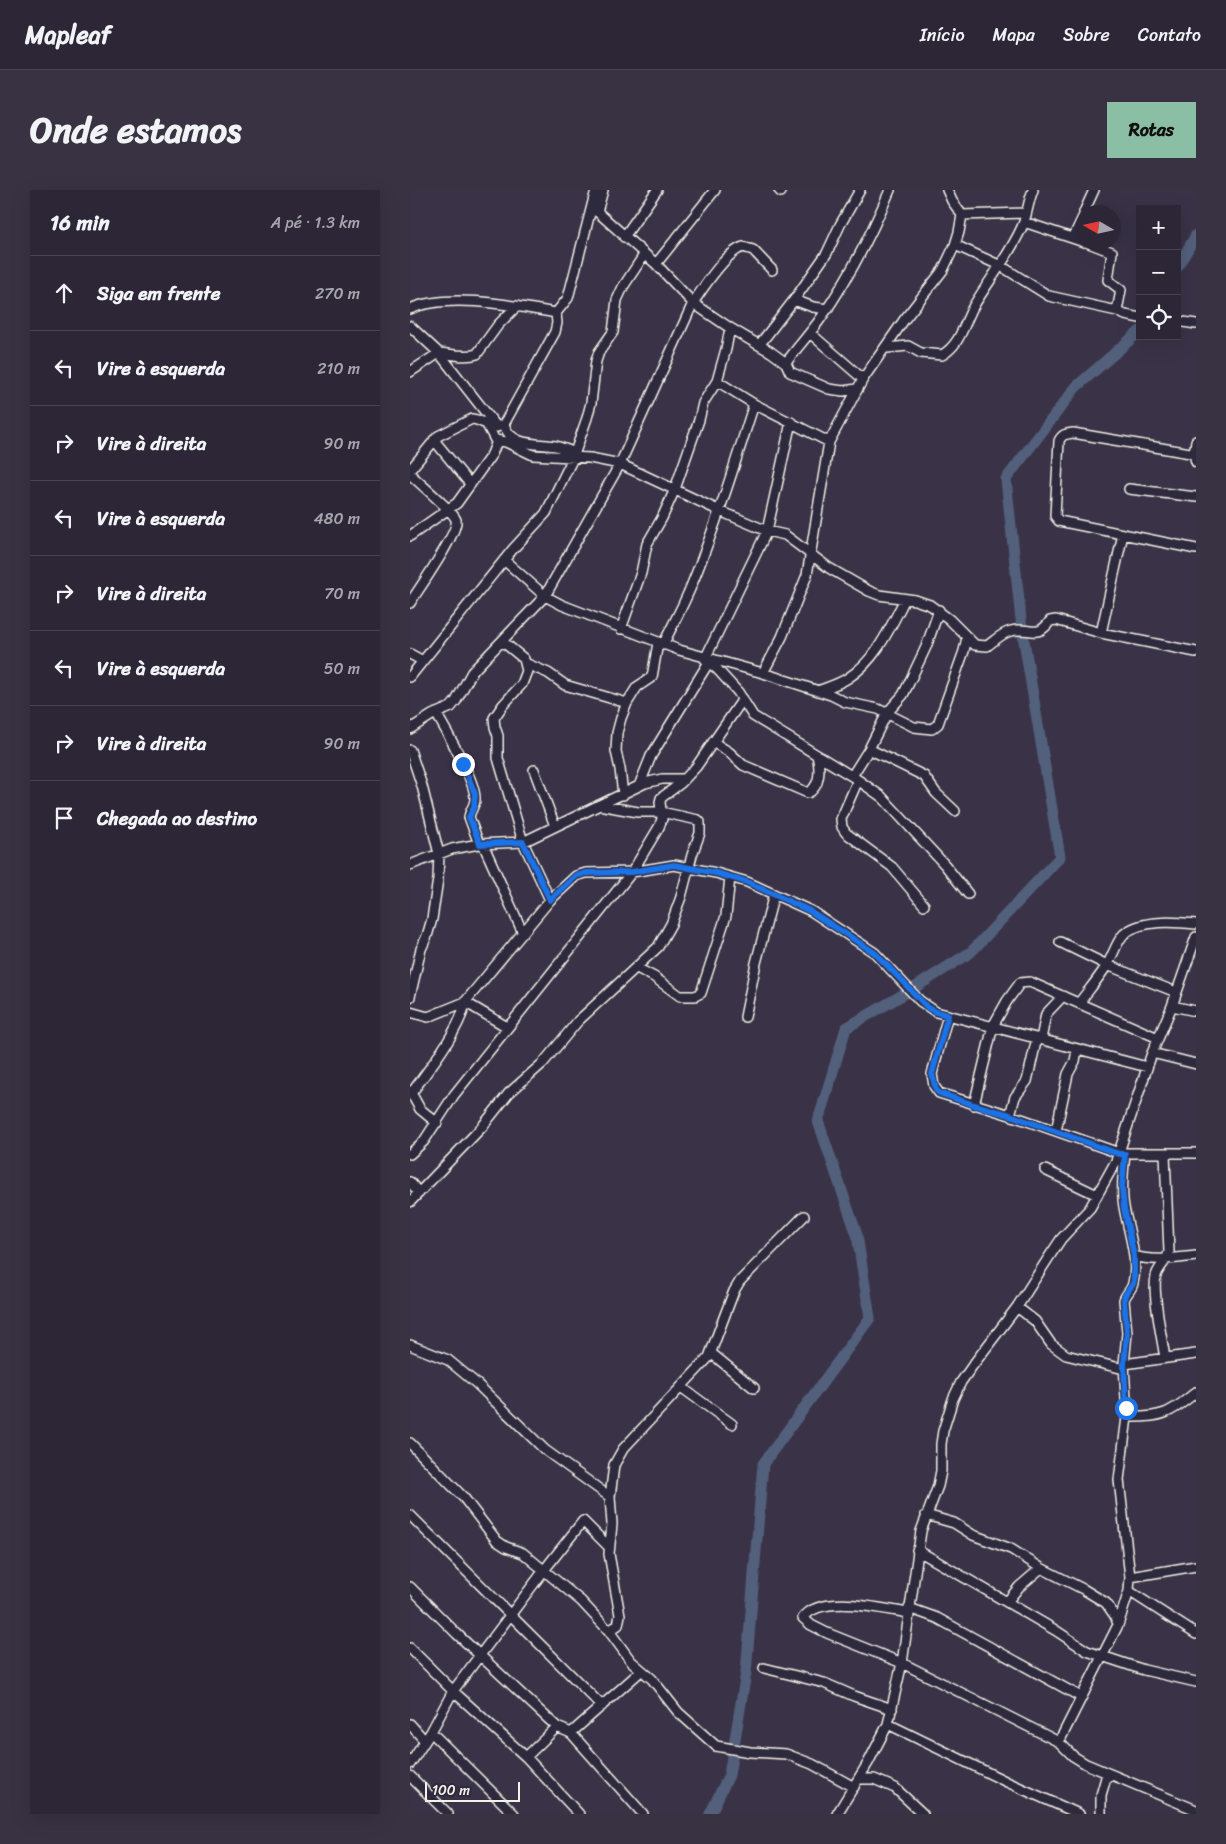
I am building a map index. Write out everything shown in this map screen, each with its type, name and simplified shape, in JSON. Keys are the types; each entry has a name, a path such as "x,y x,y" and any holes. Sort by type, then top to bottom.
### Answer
{"street":[{"path":"596,190 595,209 656,264 693,303 730,328 760,344 786,363 790,372 829,389 843,391 857,389"},
{"path":"500,425 555,332 556,313 568,298 595,209 603,190"},
{"path":"624,237 657,190"},
{"path":"656,264 715,190"},
{"path":"760,344 827,253 860,190"},
{"path":"786,363 828,308 856,262 890,190"},
{"path":"947,190 952,202 962,214 1024,217 1076,239"},
{"path":"886,348 908,346 923,353 942,355 958,340 973,308 1001,266 1024,217 1033,190"},
{"path":"1088,205 1094,190"},
{"path":"763,673 800,595 807,575 830,442 857,389 904,320 943,270 955,245 962,214"},
{"path":"1073,238 1076,231"},
{"path":"955,245 1001,266 1056,299 1117,311 1136,317"},
{"path":"410,729 436,712 451,707 472,672 545,596 620,464 693,303 708,281 738,248 743,246 753,250 772,270"},
{"path":"1107,250 1112,252 1108,280 1121,290 1117,311"},
{"path":"410,677 504,560 546,513 574,455 591,403 599,352 615,327 615,308 623,287 644,255"},
{"path":"794,300 814,307 828,308"},
{"path":"410,309 426,303 447,301 517,306 556,313"},
{"path":"410,372 439,352 455,355 477,354 498,325 517,306"},
{"path":"814,307 821,318"},
{"path":"1181,321 1196,324"},
{"path":"410,326 439,352 507,432 522,442 557,447 574,455"},
{"path":"621,629 641,573 647,544 675,490 703,403 717,380 724,360 730,328"},
{"path":"810,333 864,379"},
{"path":"717,380 754,404 830,442"},
{"path":"623,795 616,744 621,718 627,703 638,687 652,677 661,644 690,591 720,511 754,404"},
{"path":"410,603 456,527 456,518 410,472 434,440 442,433 472,419 487,425 500,425"},
{"path":"639,786 651,756 707,660 767,531 791,422"},
{"path":"487,425 492,437 497,441 506,442 528,454 574,455 620,464 720,511 767,531 785,535 838,574 879,596 925,603 938,610 976,645"},
{"path":"1196,441 1195,456 1073,433 1066,434 1061,437 1056,508 1057,519 1065,523 1196,546"},
{"path":"434,440 470,484"},
{"path":"410,536 457,503 492,454 497,441"},
{"path":"1129,489 1196,497"},
{"path":"1101,632 1123,534"},
{"path":"504,560 545,596 562,606 707,660 763,673 845,702 870,707 887,713 914,727 927,730 938,724 964,652 967,637"},
{"path":"818,691 846,680 864,665 877,650 905,599"},
{"path":"924,905 892,867 846,832 842,827 842,819 855,778 887,713 903,695 919,663 938,610"},
{"path":"964,652 976,645 987,646 1000,636 1011,631 1040,632 1052,620 1196,652"},
{"path":"502,640 519,653 526,664 526,679 497,713 494,723 498,736 498,758 523,842 550,900"},
{"path":"410,654 423,661"},
{"path":"707,660 726,678 743,699 753,716 855,778 882,798 911,827 968,894"},
{"path":"526,664 548,673 565,685 627,703"},
{"path":"410,1154 424,1141 454,1095 632,872 659,828 662,819 660,802 662,798 696,767 743,699"},
{"path":"436,712 463,764 475,794 474,807 469,817 523,933"},
{"path":"713,742 729,752 743,765 808,793 818,780 820,765 817,755"},
{"path":"869,749 924,776 936,793 955,811"},
{"path":"410,750 422,786 440,854 432,919 421,949 410,997"},
{"path":"534,770 555,826"},
{"path":"410,865 452,849 481,844 523,842 639,786 662,779 685,779"},
{"path":"410,1202 482,1127 509,1093 543,1064 578,1020 637,968 658,947 665,936 681,897 688,867 700,833 700,822 661,812 638,812 599,805"},
{"path":"410,1012 428,1017 464,1002 550,900 576,876 595,872 632,872 674,865 747,882 810,911 875,953 928,1008 936,1012 1147,1067"},
{"path":"637,968 654,976 680,996 695,996 701,993 726,916 730,877"},
{"path":"745,1017 756,963 774,894"},
{"path":"1079,1003 1107,965 1123,936 1133,929 1169,922 1196,924"},
{"path":"838,1814 888,1724 902,1663 917,1550 926,1515 938,1486 941,1471 943,1432 961,1382 1017,1307 1062,1239 1090,1208 1122,1154 1147,1067 1172,1006 1196,936"},
{"path":"1060,942 1107,965 1176,992"},
{"path":"974,1105 993,1026 1020,983 1030,982 1158,1038"},
{"path":"1010,1115 1015,1097 1027,1081 1046,1014 1063,996"},
{"path":"464,1002 507,1027"},
{"path":"436,1123 420,1109 411,1093 458,1023 464,1009 464,1002"},
{"path":"1172,1006 1196,1011"},
{"path":"948,1015 932,1074 934,1086 939,1093 1010,1115 1122,1154 1196,1153"},
{"path":"1056,1131 1068,1074 1075,1061 1077,1050"},
{"path":"1152,1053 1196,1064"},
{"path":"1058,1742 1118,1625 1129,1591 1130,1577 1119,1480 1127,1417 1124,1367 1127,1333 1124,1300 1125,1295 1133,1284 1134,1256 1124,1208 1122,1154"},
{"path":"1156,1274 1167,1259 1169,1244 1165,1154"},
{"path":"1045,1170 1097,1195"},
{"path":"410,1182 419,1193"},
{"path":"609,1631 618,1624 620,1615 609,1547 612,1524 610,1497 614,1465 620,1453 711,1353 734,1291 740,1281 804,1216"},
{"path":"1134,1256 1147,1259 1196,1256"},
{"path":"1147,1259 1156,1274 1156,1296 1165,1358"},
{"path":"1017,1307 1035,1321 1051,1344 1066,1355 1124,1367 1165,1358 1196,1354"},
{"path":"410,1345 448,1360 477,1384 545,1450 610,1497"},
{"path":"711,1353 754,1388"},
{"path":"681,1387 732,1424"},
{"path":"1127,1417 1150,1417 1164,1414 1178,1408 1196,1392"},
{"path":"410,1443 464,1498 497,1541 506,1547 523,1553 545,1569 581,1601 609,1631 641,1671 652,1679 685,1720 716,1746 750,1752 786,1754 857,1782 874,1779 889,1784 901,1792 923,1814"},
{"path":"926,1515 954,1522 973,1535 1011,1549 1041,1568 1083,1589 1106,1603 1115,1616 1118,1625"},
{"path":"410,1516 602,1706"},
{"path":"410,1764 454,1691 583,1521 609,1547"},
{"path":"917,1550 1008,1602 1087,1651 1177,1679 1196,1682"},
{"path":"1130,1577 1196,1566"},
{"path":"1008,1602 1019,1587 1041,1568"},
{"path":"410,1588 557,1727 571,1733 643,1814"},
{"path":"1129,1591 1196,1634"},
{"path":"1081,1698 937,1618 909,1610 836,1604 820,1607 803,1618 811,1625 827,1633 902,1663 1058,1742 1073,1756 1107,1774 1196,1810"},
{"path":"410,1648 526,1757 579,1814"},
{"path":"764,1668 824,1683 892,1709"},
{"path":"571,1733 641,1671"},
{"path":"410,1724 425,1741"},
{"path":"888,1724 1007,1782 1079,1814"},
{"path":"526,1757 557,1727"},
{"path":"431,1732 514,1814"},
{"path":"1101,1814 1100,1795 1107,1774"},
{"path":"410,1776 448,1814"}],"waterway":[{"path":"1181,261 1196,235"},
{"path":"710,1814 729,1775 746,1673 763,1464 870,1318 857,1235 818,1121 846,1028 971,952 1060,857 1022,629 1006,479 1076,387 1136,334"}],"route":[{"path":"463,764 476,801 469,814 469,820 480,844 523,842 550,900 576,876 595,872 632,872 674,865 716,873 747,882 810,911 875,953 928,1008 948,1015 932,1074 934,1086 939,1093 1010,1115 1119,1154 1125,1154 1122,1188 1124,1208 1134,1256 1133,1284 1125,1295 1124,1300 1127,1333 1124,1364 1126,1408"}]}
